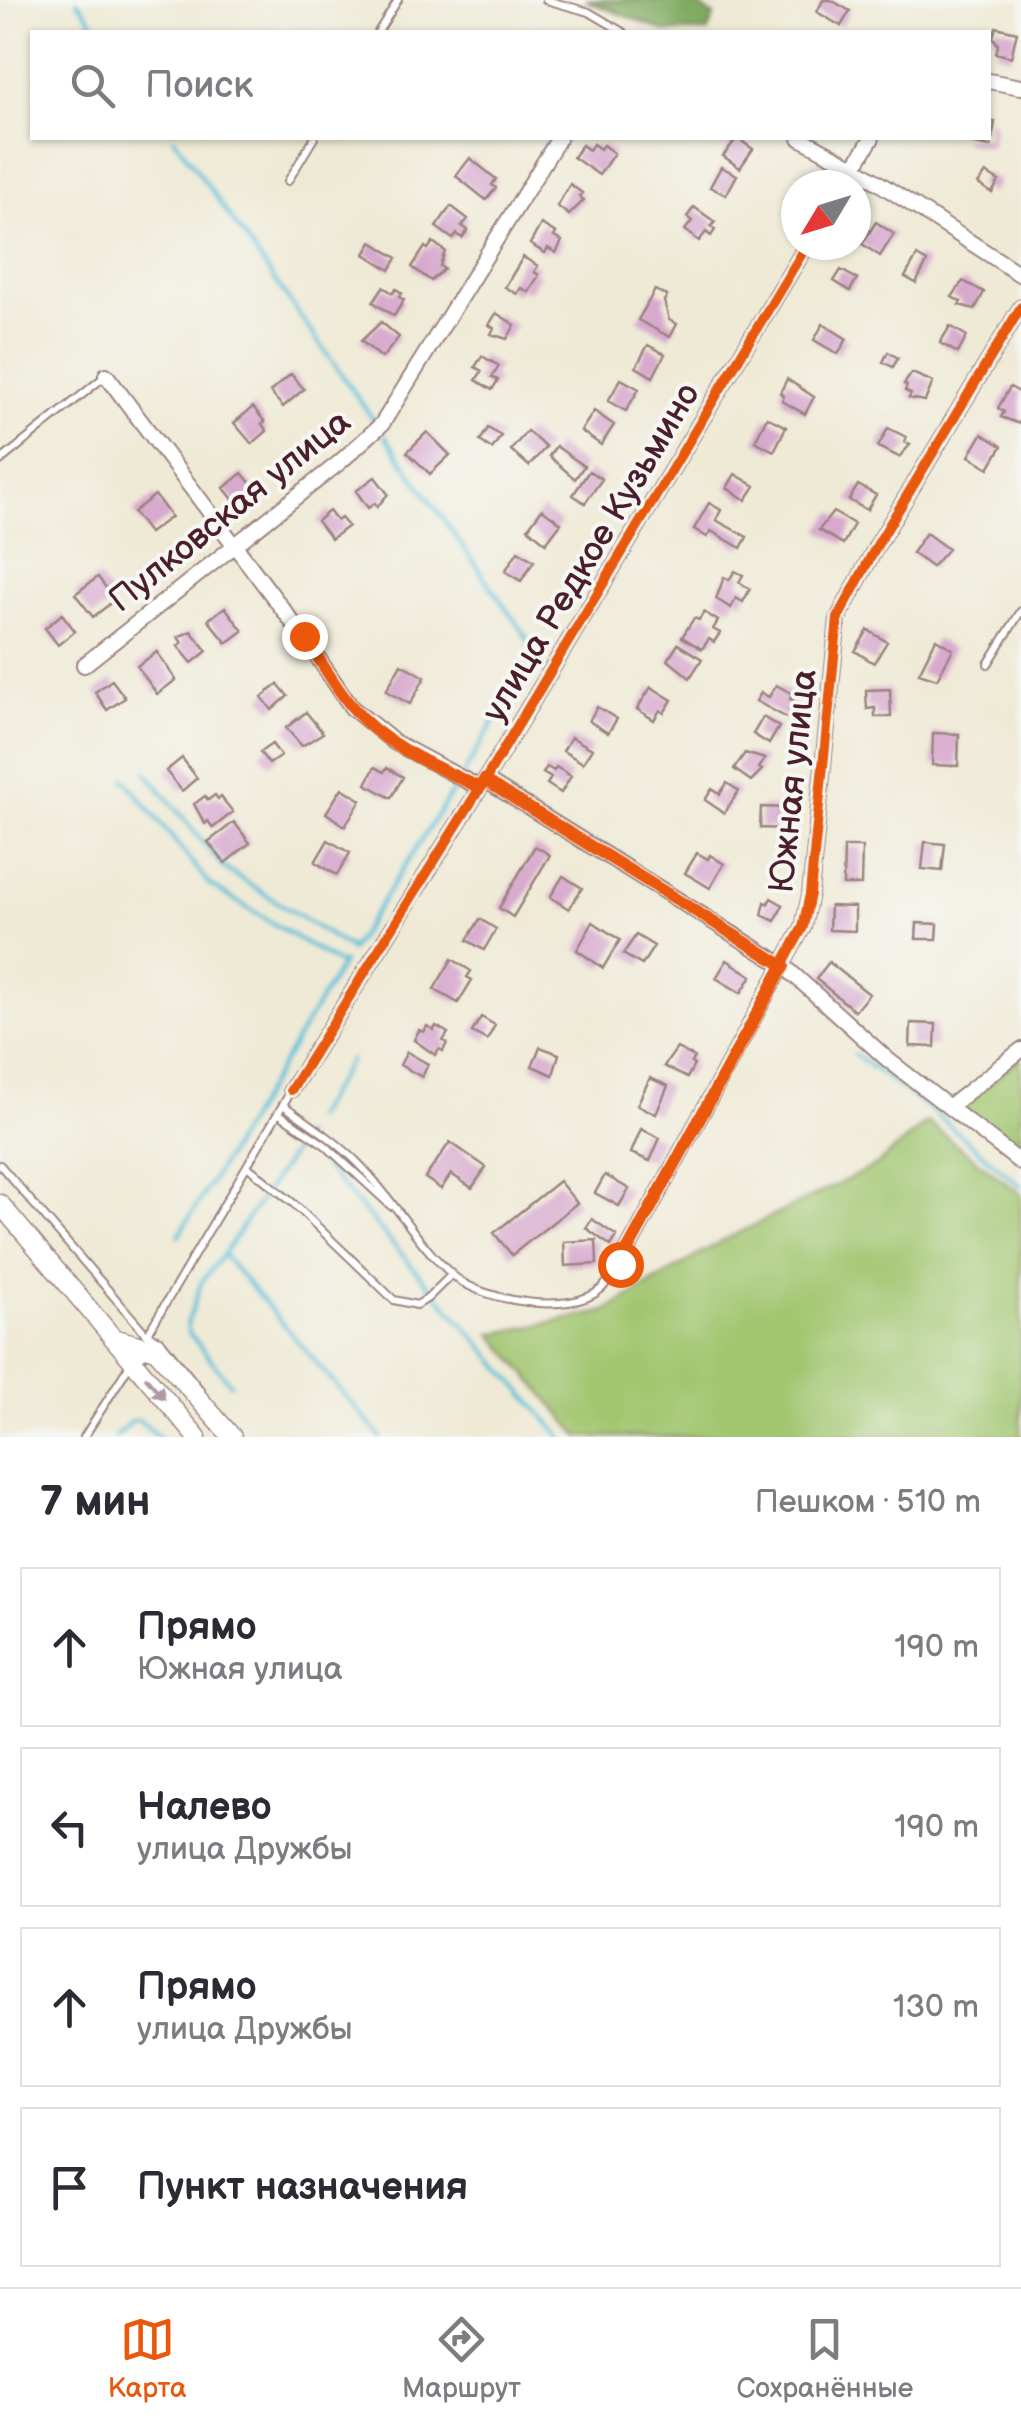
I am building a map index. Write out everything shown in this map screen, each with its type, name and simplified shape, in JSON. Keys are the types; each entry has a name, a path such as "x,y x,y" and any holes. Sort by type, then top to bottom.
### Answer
{"street":[{"path":"991,82 1021,87"},
{"name":"Пулковская улица","path":"84,665 236,546 382,424 557,140"},
{"path":"804,140 854,167 1021,274"},
{"path":"852,170 871,140"},
{"name":"улица Редкое Кузьмино","path":"292,1090 798,260"},
{"name":"Южная улица","path":"620,1264 803,928 810,894 838,618 876,547 1021,307"},
{"path":"106,376 304,636 352,708 394,742 482,784 784,966 887,1059 1021,1163"},
{"path":"950,1107 1021,1050"},
{"path":"0,1204 197,1437"},
{"path":"113,1338 152,1342 232,1437"}],"lane":[{"path":"379,30 398,0"},
{"path":"546,0 589,12 620,30"},
{"path":"288,181 313,140"},
{"path":"0,461 106,376"},
{"path":"988,664 1021,612"},
{"path":"84,1437 132,1361 152,1342 292,1090"},
{"path":"281,1109 340,1147 362,1167 452,1274 476,1290 548,1305 599,1291 620,1264"},
{"path":"0,1166 152,1342"},
{"path":"247,1166 293,1203 394,1300 417,1305 452,1274"}],"green space":[{"path":"585,0 689,0 714,16 709,30 661,30"},
{"path":"1021,1056 1021,1158 963,1111 963,1105"},
{"path":"927,1122 1021,1194 1021,1437 580,1437 492,1334 604,1312 722,1241 877,1165"}],"building":[{"path":"823,0 831,0 850,11 841,26 817,12"},
{"path":"996,27 1017,32 1011,57 996,53"},
{"path":"991,121 995,122 991,147 964,142 991,140"},
{"path":"735,140 753,149 740,168 723,156"},
{"path":"593,144 600,149 603,145 614,153 599,175 573,157 582,145 589,150"},
{"path":"470,158 496,179 492,185 496,188 486,200 456,176"},
{"path":"721,167 737,175 726,195 710,187"},
{"path":"986,173 999,181 992,193 978,184"},
{"path":"570,184 582,193 579,196 584,200 569,215 557,206"},
{"path":"451,206 468,219 462,226 468,230 462,238 457,234 453,239 436,227"},
{"path":"694,207 715,222 711,236 706,232 699,241 685,230 692,221 687,217"},
{"path":"876,222 894,234 880,256 871,250 871,230"},
{"path":"541,224 562,241 556,253 548,248 545,253 530,244"},
{"path":"372,242 397,258 390,270 365,254"},
{"path":"433,242 445,251 440,266 444,269 431,281 412,267"},
{"path":"917,256 927,262 916,283 905,277"},
{"path":"523,257 538,266 534,272 539,275 529,292 521,288 517,294 505,287"},
{"path":"841,270 857,279 850,291 834,281"},
{"path":"963,281 984,292 975,309 959,305 961,302 952,297"},
{"path":"383,287 402,293 399,297 404,300 394,316 373,302"},
{"path":"655,290 667,296 664,301 669,320 677,324 670,337 638,320"},
{"path":"496,313 515,325 507,339 491,334 494,328 489,325"},
{"path":"381,322 399,337 382,358 361,341"},
{"path":"823,324 847,339 838,354 814,340"},
{"path":"950,326 967,336 958,353 940,343"},
{"path":"648,345 665,354 653,377 636,367"},
{"path":"888,352 898,358 893,367 883,362"},
{"path":"482,356 499,366 492,377 498,380 492,390 476,380 482,371 475,367"},
{"path":"912,373 933,382 925,401 909,398 911,394 905,391 904,384"},
{"path":"291,374 304,389 283,407 270,392"},
{"path":"621,379 639,389 626,411 608,401"},
{"path":"787,379 814,397 805,414 782,401 784,396 780,393"},
{"path":"1010,387 1021,393 1020,424 1001,417 1004,412 998,408"},
{"path":"253,407 267,431 252,444 234,423"},
{"path":"594,411 614,425 601,445 581,431"},
{"path":"767,417 786,427 774,451 755,441"},
{"path":"488,428 501,436 492,449 480,441"},
{"path":"888,428 906,437 904,442 910,445 899,457 878,447"},
{"path":"527,431 546,447 529,466 511,450"},
{"path":"427,432 450,455 430,474 407,452"},
{"path":"982,434 1002,446 989,468 969,456"},
{"path":"556,446 584,466 575,479 549,456"},
{"path":"589,471 602,479 585,503 573,495"},
{"path":"242,473 261,496 242,511 224,488"},
{"path":"735,474 755,486 746,500 727,488"},
{"path":"375,477 388,494 377,507 375,503 368,508 356,491"},
{"path":"858,485 876,495 867,510 849,500"},
{"path":"155,495 171,517 149,533 133,512"},
{"path":"709,503 721,510 716,520 747,537 741,548 711,531 707,537 694,529"},
{"path":"542,509 561,523 546,543 528,528"},
{"path":"329,511 348,526 331,539 317,521"},
{"path":"833,512 854,524 843,544 819,530"},
{"path":"926,533 948,549 932,567 912,553"},
{"path":"518,551 534,561 521,581 505,571"},
{"path":"735,571 743,575 739,582 750,589 743,602 736,598 731,608 716,599 724,577 729,580"},
{"path":"98,577 115,600 93,617 75,594"},
{"path":"225,607 243,631 227,643 208,620"},
{"path":"704,612 718,621 713,629 720,633 702,649 682,637 694,618 699,620"},
{"path":"62,614 75,631 58,645 45,628"},
{"path":"868,630 887,642 874,663 855,651"},
{"path":"191,631 207,651 192,663 178,646 182,643 178,637"},
{"path":"936,639 953,649 937,679 919,673"},
{"path":"678,644 702,659 690,678 668,660"},
{"path":"157,652 176,680 157,694 137,666"},
{"path":"401,664 425,677 410,704 386,691"},
{"path":"112,680 125,698 107,710 95,692"},
{"path":"278,684 288,696 272,710 262,697"},
{"path":"776,685 793,694 790,699 799,703 787,718 756,701 761,693 769,697"},
{"path":"651,687 672,700 654,720 637,709"},
{"path":"890,689 891,717 875,717 875,708 867,709 866,690"},
{"path":"597,707 617,719 608,733 589,721"},
{"path":"306,712 323,733 302,746 286,728"},
{"path":"763,717 779,727 769,744 753,734"},
{"path":"933,733 959,734 958,766 932,765"},
{"path":"571,737 592,749 583,763 563,751"},
{"path":"272,744 281,756 269,764 260,752"},
{"path":"745,753 765,759 759,768 762,770 751,781 734,769"},
{"path":"182,758 197,778 182,791 166,771"},
{"path":"375,767 384,772 387,768 403,777 391,798 366,784"},
{"path":"547,767 554,771 556,767 571,776 561,793 547,784 551,778 543,773"},
{"path":"727,783 739,791 724,813 705,800 712,789 720,794"},
{"path":"342,788 361,800 345,826 326,813"},
{"path":"215,795 233,812 213,828 208,821 205,824 194,804 205,796 208,800"},
{"path":"761,807 786,808 786,829 760,828"},
{"path":"234,822 250,843 225,863 208,842"},
{"path":"328,840 350,853 337,875 315,862"},
{"path":"925,842 945,844 942,871 922,869"},
{"path":"535,846 550,855 513,917 499,908"},
{"path":"844,847 862,847 861,885 843,885"},
{"path":"697,853 708,859 710,855 724,864 710,888 685,873"},
{"path":"563,876 582,888 569,909 550,897"},
{"path":"771,898 783,905 775,921 762,915 765,902 768,904"},
{"path":"830,906 855,907 855,931 829,930"},
{"path":"480,919 496,929 484,950 467,940"},
{"path":"593,922 620,940 603,968 577,950"},
{"path":"917,923 938,924 937,939 916,939"},
{"path":"636,935 654,946 642,965 623,954"},
{"path":"452,959 471,971 467,977 472,980 458,1003 434,989"},
{"path":"727,960 752,976 741,993 716,978"},
{"path":"829,962 869,994 855,1011 816,979"},
{"path":"481,1017 495,1025 487,1040 472,1032"},
{"path":"911,1023 936,1024 935,1047 910,1046"},
{"path":"427,1026 448,1033 443,1051 439,1049 435,1055 414,1040 419,1030 424,1032"},
{"path":"540,1047 559,1054 553,1075 532,1066"},
{"path":"677,1048 694,1057 687,1078 664,1066"},
{"path":"407,1052 428,1064 422,1077 400,1065"},
{"path":"650,1078 668,1086 656,1114 637,1105"},
{"path":"641,1129 660,1138 650,1161 631,1153"},
{"path":"450,1142 486,1167 472,1188 451,1174 441,1189 425,1178"},
{"path":"605,1175 629,1189 619,1206 595,1193"},
{"path":"559,1181 577,1203 512,1255 494,1233"},
{"path":"592,1219 617,1236 611,1246 586,1228"},
{"path":"596,1240 597,1264 565,1266 564,1242"}],"waterway":[{"path":"77,0 99,30"},
{"path":"175,140 373,419"},
{"path":"385,436 529,641 532,655 463,775"},
{"path":"146,772 224,868 351,949"},
{"path":"125,779 210,885 341,965"},
{"path":"350,951 458,783"},
{"path":"179,1235 343,962"},
{"path":"855,1055 931,1110 1021,1186"},
{"path":"314,1118 350,1060"},
{"path":"231,1384 189,1333 187,1324 202,1281 304,1135"},
{"path":"319,1160 562,1437"},
{"path":"224,1256 381,1437"},
{"path":"115,1437 131,1421 139,1420 159,1437"}],"cycle path":[{"path":"291,1090 485,780 798,260"},
{"path":"620,1264 803,927 810,894 838,618 876,547 1021,307"}],"route":[{"path":"304,636 352,708 372,728 425,761 480,788 484,780 784,966 620,1264"}]}
